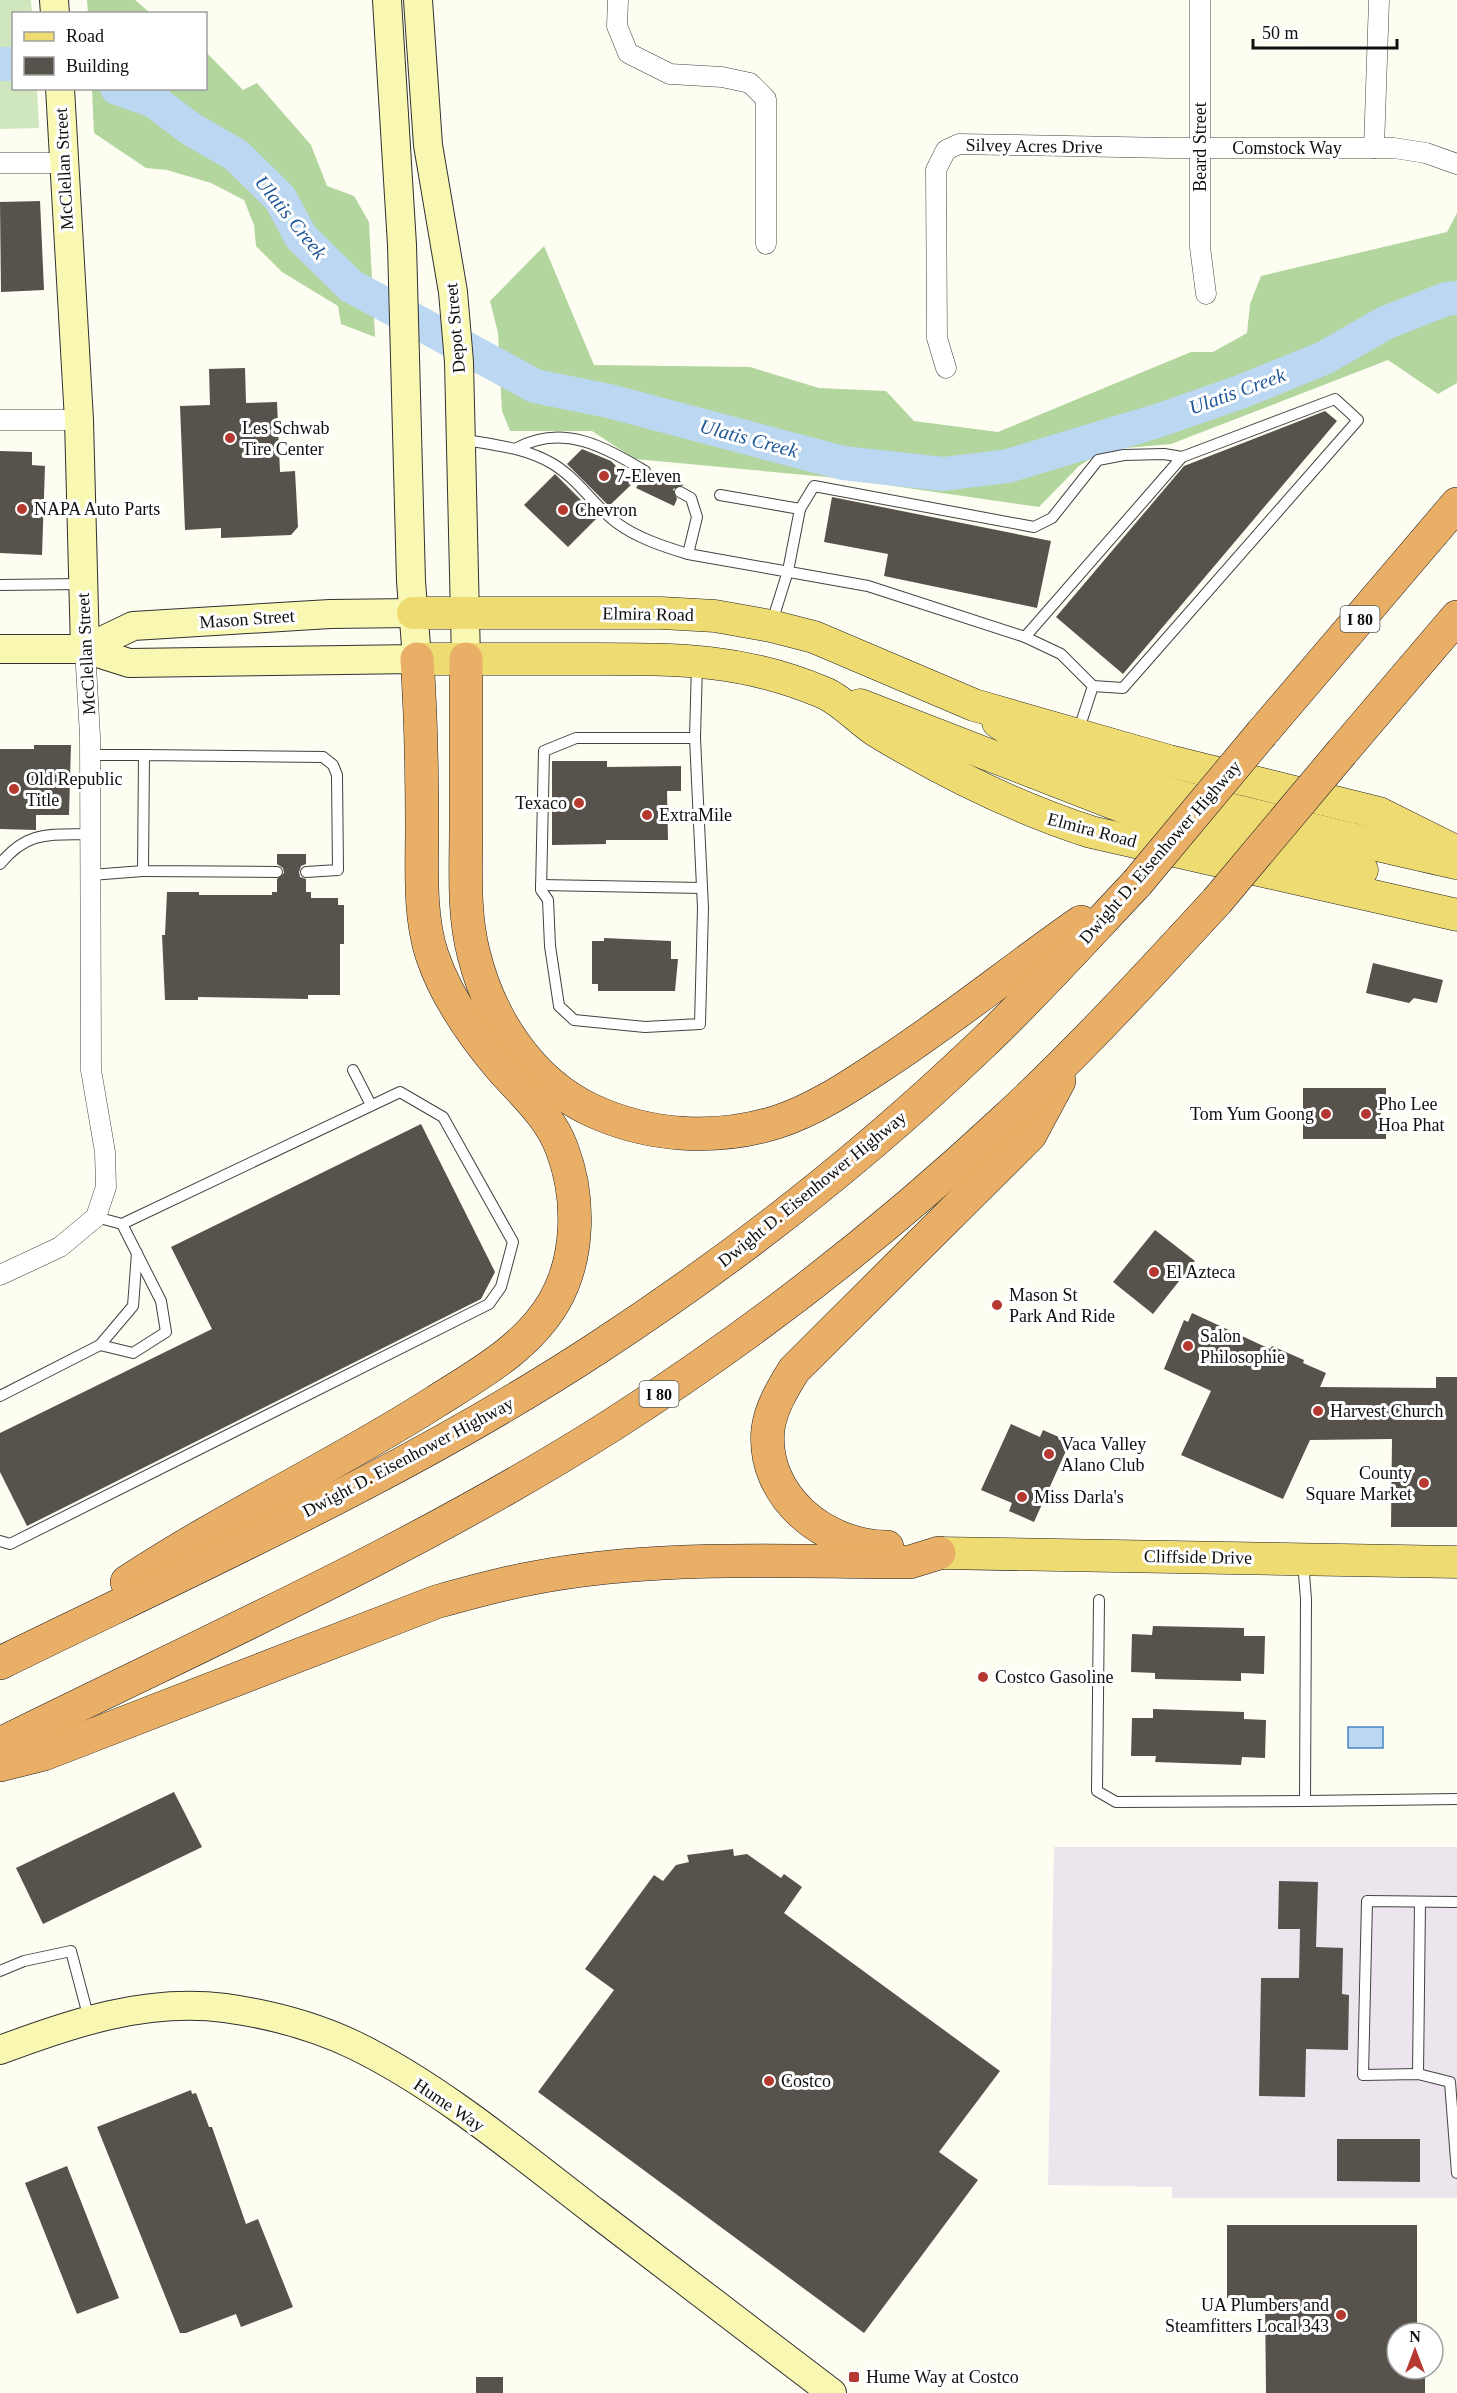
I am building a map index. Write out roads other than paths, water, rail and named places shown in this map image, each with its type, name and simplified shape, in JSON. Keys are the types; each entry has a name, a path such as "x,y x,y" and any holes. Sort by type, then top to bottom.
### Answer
{"highway":[{"name":"Dwight D. Eisenhower Highway","path":"4,1662 369,1480 530,1390 665,1303 777,1222 901,1119 982,1044 1137,883 1457,504"},
{"name":"I 80","path":"0,1744 447,1521 611,1425 709,1360 810,1286 910,1204 1008,1117 1074,1053 1217,902 1457,617"},
{"path":"4,1662 192,1539 393,1429 498,1362 530,1335 555,1300 567,1269 574,1234 574,1201 562,1147 547,1120 476,1038 448,994 431,952 422,873 422,716 417,659"},
{"path":"466,659 467,902 473,952 487,996 503,1027 531,1065 576,1102 611,1119 656,1130 691,1134 736,1132 778,1122 813,1107 904,1051 1019,965 1137,883"},
{"path":"939,1553 908,1547 867,1547 840,1538 805,1518 786,1496 773,1467 768,1429 777,1400 794,1370 1030,1135 1074,1053"},
{"path":"0,1765 44,1754 436,1602 485,1588 535,1577 605,1568 675,1563 910,1562 939,1553"}],"main road":[{"path":"387,0 407,354 413,613 417,659"},
{"name":"Depot Street","path":"418,0 428,144 453,292 459,362 466,659"},
{"name":"McClellan Street","path":"61,100 79,420 85,649"},
{"name":"Elmira Road","path":"413,613 661,613 715,616 771,626 814,637 974,705 1169,761 1380,813 1457,852"},
{"name":"Mason Street","path":"85,649 133,626 330,614 413,613"},
{"name":"Mason Street","path":"0,649 85,649 129,663 417,659"},
{"name":"Elmira Road","path":"417,659 697,661 731,664 778,675 1139,813 1457,896"},
{"name":"Elmira Road","path":"825,693 867,726 947,774 1038,815 1090,832 1457,915"},
{"name":"Elmira Road","path":"974,705 1015,734 1072,761 1152,789 1338,836 1457,863"},
{"name":"Cliffside Drive","path":"939,1553 1457,1562"},
{"name":"Hume Way","path":"0,2050 89,2019 159,2007 224,2008 298,2023 355,2045 448,2102 832,2393"}],"street":[{"path":"618,0 617,26 628,53 670,74 722,77 750,83 766,99 766,244"},
{"name":"Beard Street","path":"1200,0 1200,247 1206,294"},
{"path":"1374,148 1379,0"},
{"name":"Silvey Acres Drive","path":"946,368 937,338 936,200 936,170 946,150 960,144 1200,148"},
{"name":"Comstock Way","path":"1200,148 1374,148 1426,153 1457,164"},
{"path":"0,163 65,163"},
{"path":"0,420 79,420"},
{"name":"McClellan Street","path":"85,649 90,754 91,1070 105,1152 106,1187 96,1217"},
{"path":"0,1275 60,1247 96,1217"}],"lane":[{"path":"460,439 517,448 552,463 567,473 618,524 660,545 688,554 868,586 1025,638 1061,654 1093,686 1123,688 1358,420 1335,399 1182,457 1025,638"},
{"path":"517,448 533,439 570,438 599,445 645,471"},
{"path":"771,626 788,571 800,509 814,486 1034,527 1052,518 1098,460 1124,455 1164,454 1182,457"},
{"path":"680,492 691,498 697,517 688,554"},
{"path":"720,495 800,509"},
{"path":"0,585 82,584"},
{"path":"695,738 576,738 544,751 541,890 548,900 550,946 559,1006 574,1020 645,1027 700,1024 702,888 695,738 697,661"},
{"path":"1078,733 1093,686"},
{"path":"90,754 322,757 333,765 337,775 338,870 306,872"},
{"path":"143,871 144,754"},
{"path":"0,864 21,842 39,835 91,834"},
{"path":"91,876 143,871 277,872"},
{"path":"541,885 702,888"},
{"path":"353,1071 371,1106"},
{"path":"0,1541 10,1544 489,1304 501,1287 513,1242 443,1117 400,1092 122,1224 96,1217"},
{"path":"100,1345 133,1353 166,1332 161,1301 122,1224"},
{"path":"0,1396 100,1345 133,1306 137,1253"},
{"path":"1303,1559 1306,1599 1305,1800"},
{"path":"1099,1600 1097,1791 1116,1802 1457,1799"},
{"path":"1457,1902 1367,1901 1363,2075 1418,2074 1450,2082 1457,2173"},
{"path":"1418,2074 1420,1902"},
{"path":"0,1971 24,1961 71,1951 89,2019"}],"water":[{"path":"1348,1727 1383,1727 1383,1748 1348,1748"}],"waterway":[{"name":"Ulatis Creek","path":"0,64 12,64"},
{"name":"Ulatis Creek","path":"123,90 154,101 191,129 236,155 280,198 301,237 351,286 535,386 609,401 843,463 943,474 1008,466 1160,420 1240,392 1324,358 1385,323 1446,299 1457,298"}],"place":[{"name":"Les Schwab Tire Center","path":"230,438"},
{"name":"7-Eleven","path":"604,476"},
{"name":"NAPA Auto Parts","path":"22,509"},
{"name":"Chevron","path":"563,510"},
{"name":"Old Republic Title","path":"14,789"},
{"name":"Texaco","path":"579,803"},
{"name":"ExtraMile","path":"647,815"},
{"name":"Tom Yum Goong","path":"1326,1114"},
{"name":"Pho Lee Hoa Phat","path":"1366,1114"},
{"name":"El Azteca","path":"1154,1272"},
{"name":"Mason St Park And Ride","path":"997,1305"},
{"name":"Salon Philosophie","path":"1188,1346"},
{"name":"Harvest Church","path":"1318,1411"},
{"name":"Vaca Valley Alano Club","path":"1049,1454"},
{"name":"County Square Market","path":"1424,1483"},
{"name":"Miss Darla's","path":"1022,1497"},
{"name":"Costco Gasoline","path":"983,1677"},
{"name":"Costco","path":"769,2081"},
{"name":"UA Plumbers and Steamfitters Local 343","path":"1341,2315"},
{"name":"Hume Way at Costco","path":"854,2377"}]}
